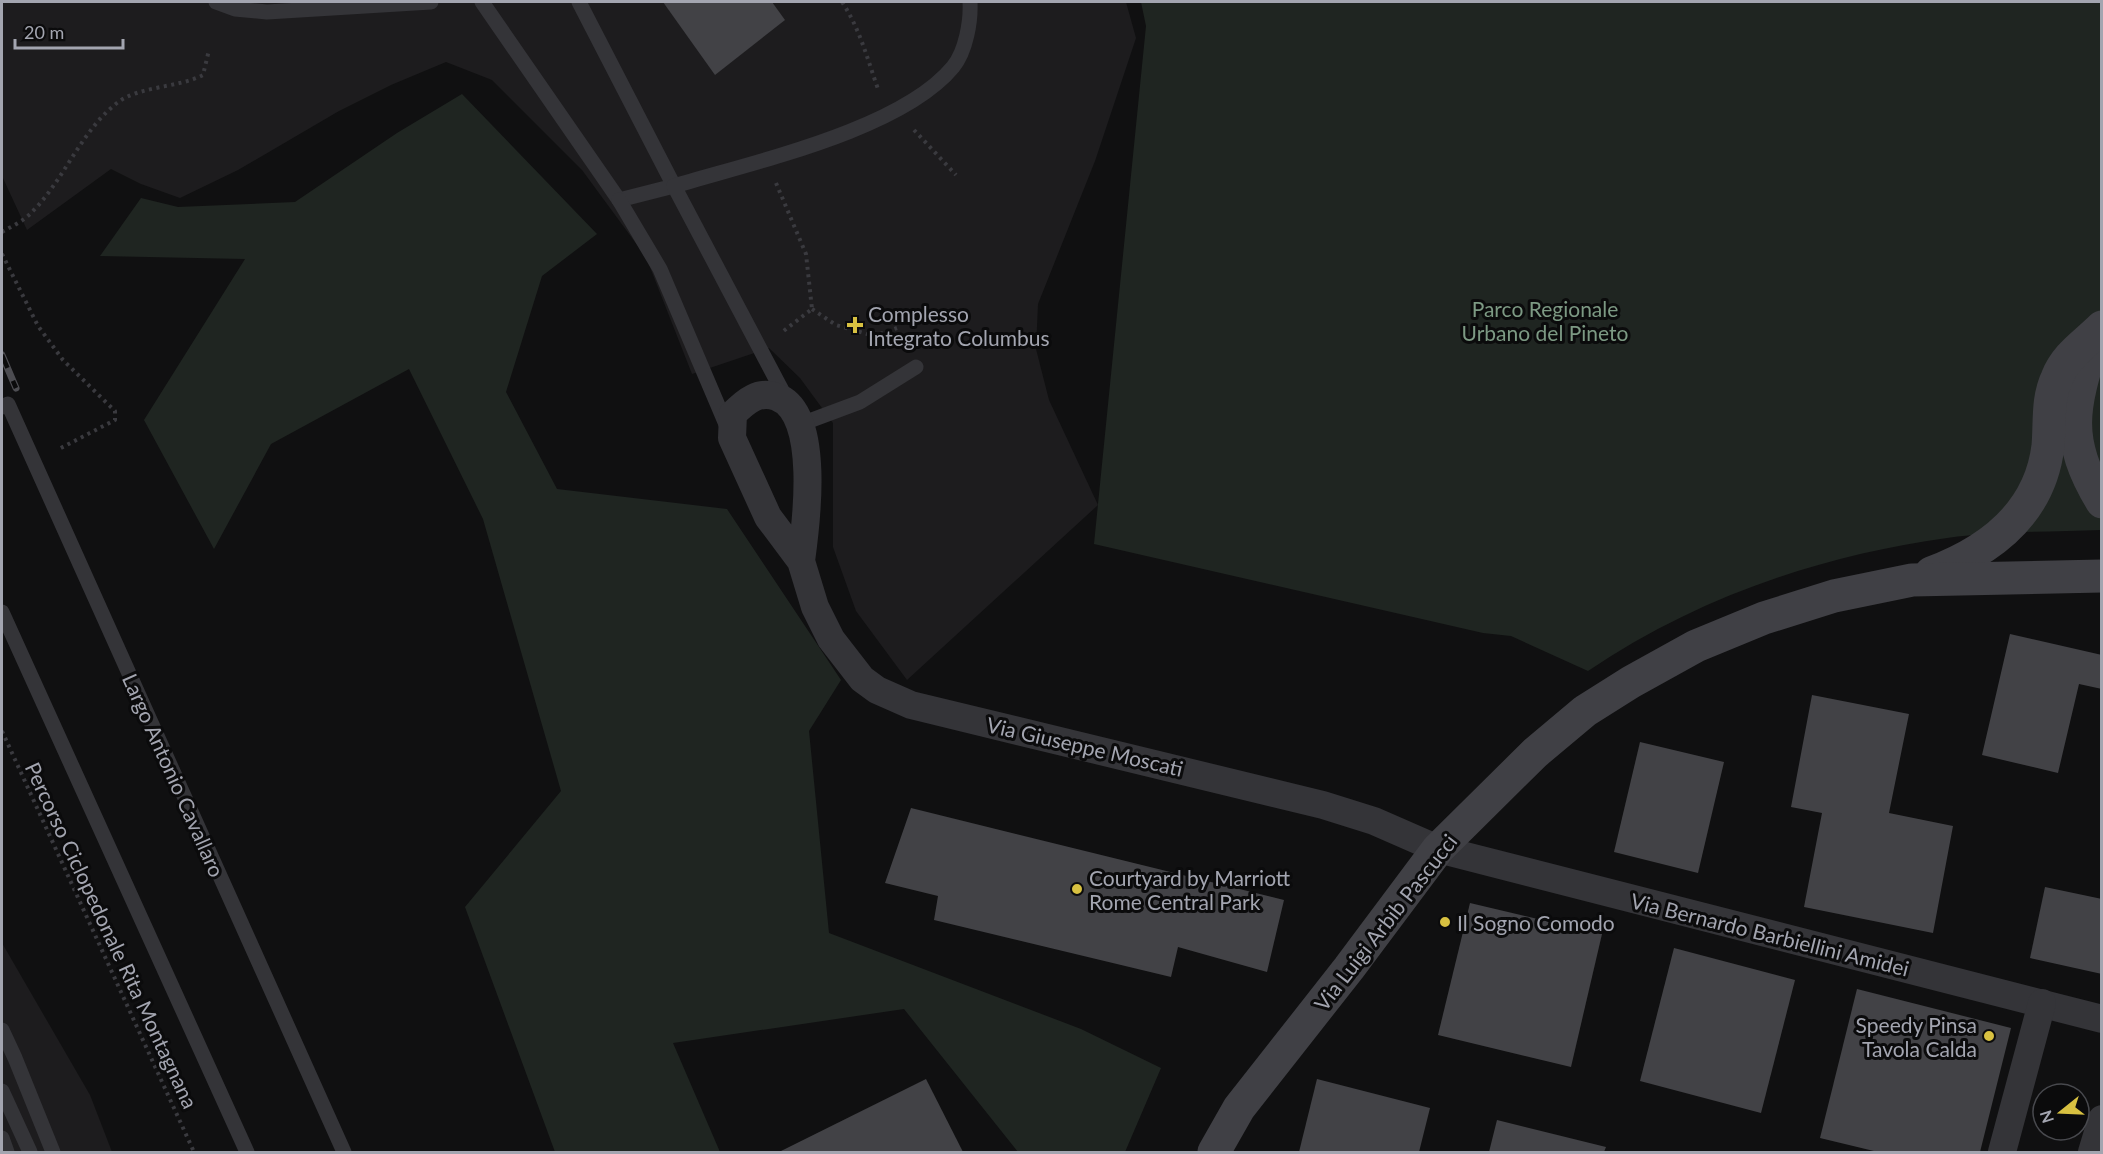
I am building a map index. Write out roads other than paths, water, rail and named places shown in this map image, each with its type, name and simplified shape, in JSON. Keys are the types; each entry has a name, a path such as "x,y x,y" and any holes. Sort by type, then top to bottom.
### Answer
{"street":[{"path":"2099,329 2081,382 2074,425 2075,443 2080,461 2102,502"},
{"path":"1912,580 1975,554 1996,540 2018,518 2037,484 2046,455 2050,402 2057,375 2074,351 2099,329"},
{"path":"732,438 733,414 748,399 768,393 794,412"},
{"name":"Via Giuseppe Moscati","path":"794,412 809,499 801,561"},
{"name":"Via Giuseppe Moscati","path":"732,438 768,517 801,561 815,607 831,639 862,679 895,699 911,705 1187,770 1323,805 1374,821 1438,849"},
{"path":"1912,580 2102,576"},
{"name":"Via Luigi Arbib Pascucci","path":"1214,1152 1239,1108 1349,968 1438,849 1561,729 1585,711 1668,660 1728,631 1834,596 1912,580"},
{"name":"Via Bernardo Barbiellini Amidei","path":"1438,849 2102,1019"},
{"path":"2002,1152 2042,1003"},
{"path":"2092,1152 2102,1119"}],"lane":[{"path":"216,2 235,9 259,12 431,2"},
{"path":"482,2 619,200 660,268 732,438"},
{"path":"579,2 794,412 860,402 916,367"},
{"path":"619,200 674,186 843,134 920,98 954,66 967,37 970,2"},
{"name":"Largo Antonio Cavallaro","path":"2,407 8,404 344,1152"},
{"path":"2,612 247,1152"},
{"path":"2,1030 53,1152"},
{"path":"2,1091 30,1152"},
{"path":"2,1138 7,1152"}],"railway":[{"path":"2,355 16,388"}],"place":[{"name":"Complesso Integrato Columbus","path":"855,325"},
{"name":"Courtyard by Marriott Rome Central Park","path":"1077,889"},
{"name":"Il Sogno Comodo","path":"1445,922"},
{"name":"Speedy Pinsa Tavola Calda","path":"1989,1036"}],"park label":[{"name":"Parco Regionale Urbano del Pineto","path":"1545,320"}]}
